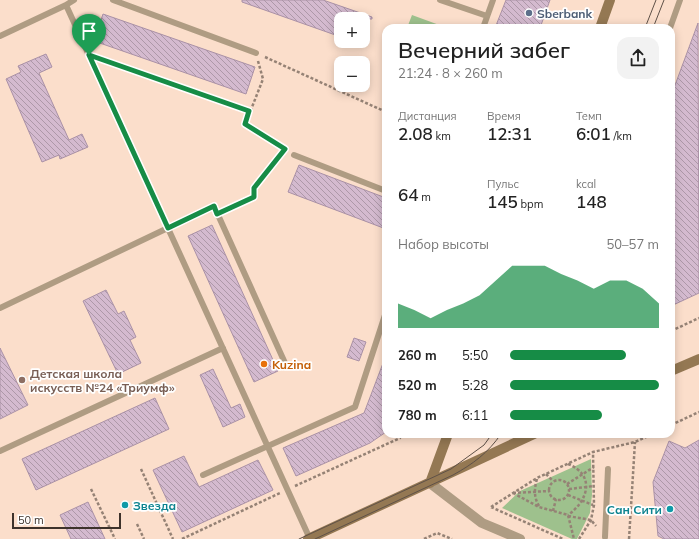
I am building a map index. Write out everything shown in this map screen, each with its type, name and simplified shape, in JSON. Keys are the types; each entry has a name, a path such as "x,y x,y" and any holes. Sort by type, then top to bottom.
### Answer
{"main road":[{"path":"601,24 610,0"},
{"path":"675,369 699,359"},
{"path":"430,483 447,438"},
{"path":"310,539 526,438"}],"street":[{"path":"430,483 482,523 520,539"}],"lane":[{"path":"0,36 74,0"},
{"path":"113,0 256,53"},
{"path":"440,0 487,16"},
{"path":"484,24 493,0"},
{"path":"671,24 680,0"},
{"path":"66,5 310,539"},
{"path":"294,155 382,189"},
{"path":"0,308 214,206 285,363"},
{"path":"203,475 355,407 382,324"},
{"path":"0,451 223,348"},
{"path":"606,538 608,469"}],"path":[{"path":"256,53 263,79 245,124 294,155"},
{"path":"256,53 382,110"},
{"path":"89,55 249,111"},
{"path":"217,214 254,197 254,188 285,149"},
{"path":"675,329 699,318"},
{"path":"675,423 699,412"},
{"path":"563,539 491,507 537,478 593,452 635,442 644,438"},
{"path":"629,539 635,442"},
{"path":"579,539 591,520 594,505 593,452"},
{"path":"567,464 576,467 582,474 587,488 586,495 577,509 568,515"},
{"path":"567,484 594,467"},
{"path":"141,469 173,539"},
{"path":"546,474 553,481"},
{"path":"537,478 535,500 540,507"},
{"path":"560,479 567,484 569,489 568,495 564,498 556,499 551,496 549,491 553,481 560,479"},
{"path":"569,489 594,486"},
{"path":"90,489 115,539"},
{"path":"512,493 549,491"},
{"path":"512,493 540,507 591,520 606,538"},
{"path":"568,495 594,505"},
{"path":"553,511 556,499"},
{"path":"568,515 574,539"},
{"path":"137,524 144,539"},
{"path":"424,539 437,533 452,539"}],"green space":[{"path":"412,15 437,24 409,24"},
{"path":"591,459 592,495 590,513 577,539 572,539 502,508 520,491"}],"building":[{"path":"242,0 323,0 358,12 334,12 334,35 242,2"},
{"path":"506,0 550,0 541,24 497,24"},
{"path":"103,14 255,67 246,94 94,41"},
{"path":"698,23 699,293 675,304 675,85"},
{"path":"46,54 52,67 39,73 69,140 82,134 88,147 60,159 59,155 42,162 6,79 21,72 18,66"},
{"path":"299,165 382,196 382,227 288,192"},
{"path":"212,225 278,371 254,382 188,236"},
{"path":"106,290 118,314 124,311 136,337 130,340 141,363 118,374 83,301"},
{"path":"354,338 366,342 359,361 347,357"},
{"path":"0,348 28,405 0,419"},
{"path":"382,366 382,435 370,443 296,476 283,448 364,413"},
{"path":"213,369 231,408 240,404 245,417 223,427 200,375"},
{"path":"155,398 169,429 36,490 22,459"},
{"name":"Сан Сити","path":"699,440 699,539 664,539 658,536 653,482 669,441 685,448"},
{"path":"184,456 199,487 258,460 273,490 182,532 153,470"},
{"path":"88,502 105,539 71,539 60,515"}],"tram line":[{"path":"647,24 656,0"},
{"path":"655,24 664,0"},
{"path":"299,539 451,469 484,445 489,438"},
{"path":"315,539 453,475 480,458 498,438"}],"place":[{"name":"Sberbank","path":"529,13"},
{"name":"Kuzina","path":"264,364"},
{"name":"Детская школа искусств №24 «Триумф»","path":"22,380"},
{"name":"Звезда","path":"125,505"},
{"name":"Сан Сити","path":"670,509"}],"route":[{"path":"89,55 249,111 245,124 285,149 254,188 254,197 217,214 214,206 168,228 89,55"}]}
